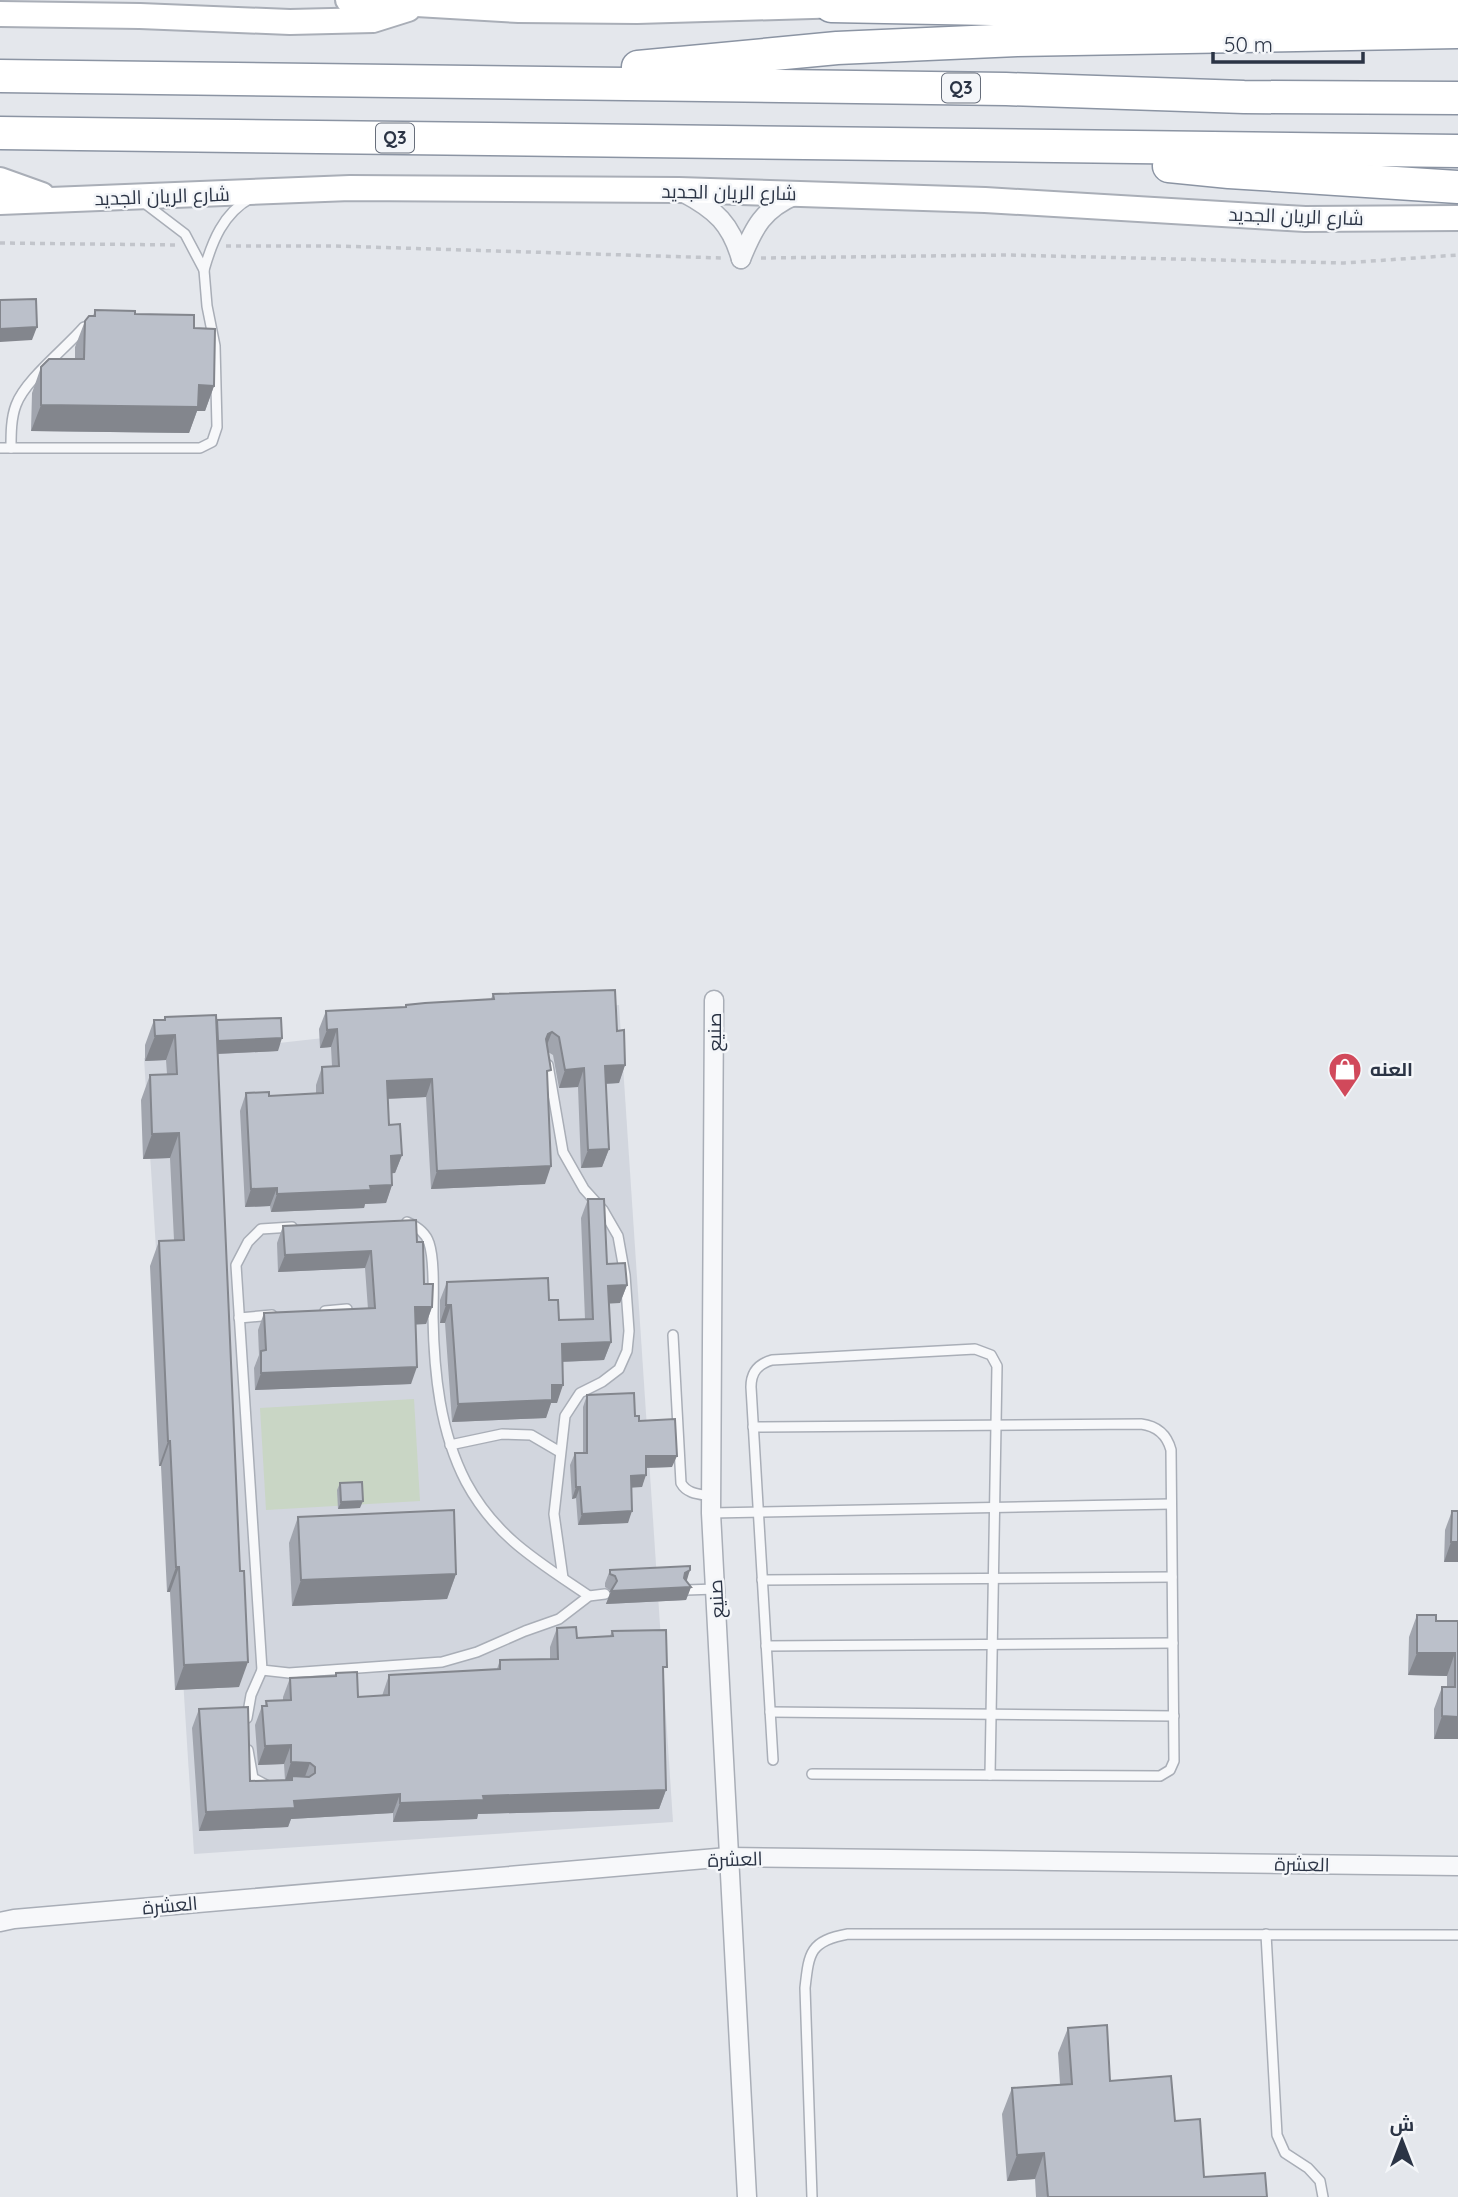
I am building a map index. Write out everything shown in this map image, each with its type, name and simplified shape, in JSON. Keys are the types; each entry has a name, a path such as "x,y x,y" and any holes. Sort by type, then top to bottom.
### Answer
{"highway":[{"path":"831,6 1194,26 1458,32"},
{"path":"494,82 837,48 1017,40 1458,8"},
{"name":"Q3","path":"0,76 1006,89 1244,97 1458,98"},
{"name":"Q3","path":"0,133 1458,151"},
{"path":"1036,147 1132,162 1230,172 1458,187"}],"street":[{"path":"348,0 425,4 831,6 913,0"},
{"path":"0,15 346,21 373,20 425,4"},
{"path":"0,26 49,15"},
{"path":"0,180 58,200"},
{"name":"شارع الريان الجديد","path":"3,202 350,188 679,190 1073,204 1305,219 1458,218"},
{"path":"679,190 708,205 720,216 730,229 741,259 752,230 762,218 772,208 799,193"},
{"name":"صنيع","path":"714,1000 711,1505 747,2197"},
{"name":"العشرة","path":"5,1919 728,1857 1458,1866"}],"lane":[{"path":"204,270 215,236 227,220 243,202 264,191"},
{"path":"0,448 200,449 212,442 217,427 215,346 204,270 185,234 136,197"},
{"path":"199,321 210,322"},
{"path":"11,448 11,425 22,393 84,327 93,324"},
{"path":"547,1056 563,1152 584,1189 603,1210 618,1236 625,1275 629,1331 627,1351 619,1369 602,1382 580,1393 565,1416 554,1514 563,1578"},
{"path":"394,1222 408,1222 420,1229 429,1242 434,1367 450,1445 467,1483 497,1526 527,1555 589,1596"},
{"path":"247,1724 251,1695 262,1670 236,1265 248,1242 261,1229 301,1227"},
{"path":"320,1311 347,1309"},
{"path":"239,1318 280,1315"},
{"path":"673,1335 681,1483 685,1489 711,1505 758,1511 1171,1504"},
{"path":"773,1760 753,1427 751,1380 756,1369 766,1362 975,1349 991,1355 997,1366 990,1775"},
{"path":"753,1427 1149,1425 1163,1434 1171,1450 1174,1761 1170,1770 1160,1776 812,1774"},
{"path":"450,1445 502,1434 531,1435 559,1452"},
{"path":"762,1580 1172,1577"},
{"path":"686,1590 716,1589"},
{"path":"262,1670 312,1672 442,1662 477,1652 559,1619 589,1596 605,1594"},
{"path":"766,1646 1173,1643"},
{"path":"770,1712 1174,1716"},
{"path":"247,1736 253,1778 266,1786 278,1787"},
{"path":"812,2197 805,1988 807,1965 813,1949 827,1938 848,1934 1458,1935"},
{"path":"1266,1934 1277,2136 1284,2153 1308,2168 1320,2181 1323,2197"}],"shaded area":[{"path":"619,1005 673,1822 194,1854 144,1058"}],"green space":[{"path":"414,1399 420,1501 266,1510 260,1408"}],"building":[{"path":"36,299 37,327 0,329 0,300"},
{"path":"95,310 194,315 194,328 215,329 214,386 199,385 198,407 41,405 41,367 49,359 84,359 85,321 89,316 95,316"},
{"path":"615,990 617,1031 624,1030 625,1065 605,1066 609,1149 588,1150 584,1068 565,1070 559,1037 552,1032 546,1039 551,1070 547,1071 551,1166 437,1171 432,1079 387,1081 389,1125 400,1124 402,1155 391,1156 392,1185 370,1186 371,1190 277,1194 277,1188 251,1189 246,1093 269,1092 269,1096 323,1093 322,1067 339,1066 337,1029 327,1030 326,1011 494,999 493,994"},
{"path":"216,1015 240,1571 244,1571 248,1662 184,1665 168,1441 159,1241 184,1240 179,1133 152,1134 150,1075 177,1074 175,1035 155,1036 154,1020 165,1020 165,1017"},
{"path":"281,1018 282,1038 218,1041 217,1020"},
{"path":"588,1199 604,1199 607,1264 625,1263 627,1285 608,1286 611,1342 562,1344 563,1385 552,1385 552,1400 458,1404 451,1305 446,1305 447,1282 548,1278 549,1300 558,1300 559,1320 593,1319"},
{"path":"416,1220 417,1242 423,1242 424,1284 433,1284 432,1307 415,1307 417,1367 261,1373 261,1351 266,1350 264,1313 375,1308 371,1251 285,1255 283,1226"},
{"path":"634,1393 635,1416 639,1416 639,1421 675,1419 677,1456 646,1456 646,1475 631,1476 632,1511 582,1514 580,1487 576,1487 575,1453 587,1453 587,1395"},
{"path":"362,1482 363,1501 341,1502 340,1483"},
{"path":"454,1510 456,1574 301,1580 298,1517"},
{"path":"1452,1511 1458,1511 1458,1542 1451,1542"},
{"path":"690,1566 684,1578 691,1587 611,1591 617,1581 615,1576 610,1574 610,1570"},
{"path":"1417,1615 1436,1615 1436,1621 1458,1621 1458,1717 1442,1716 1442,1687 1455,1687 1455,1653 1417,1653"},
{"path":"576,1627 577,1638 613,1636 612,1631 666,1630 667,1667 663,1667 666,1790 483,1796 484,1800 400,1803 400,1794 294,1801 295,1808 206,1812 199,1709 248,1707 250,1781 292,1780 292,1776 309,1777 315,1773 315,1767 310,1763 291,1762 291,1745 265,1746 262,1706 267,1706 266,1701 291,1700 290,1678 336,1676 336,1673 357,1672 358,1697 389,1695 389,1675 500,1669 500,1660 558,1659 557,1628"},
{"path":"1107,2025 1110,2081 1171,2076 1175,2121 1200,2119 1204,2177 1265,2173 1267,2197 1048,2197 1044,2153 1017,2155 1012,2088 1072,2084 1068,2028"}],"place":[{"name":"العنه","path":"1345,1099"}]}
